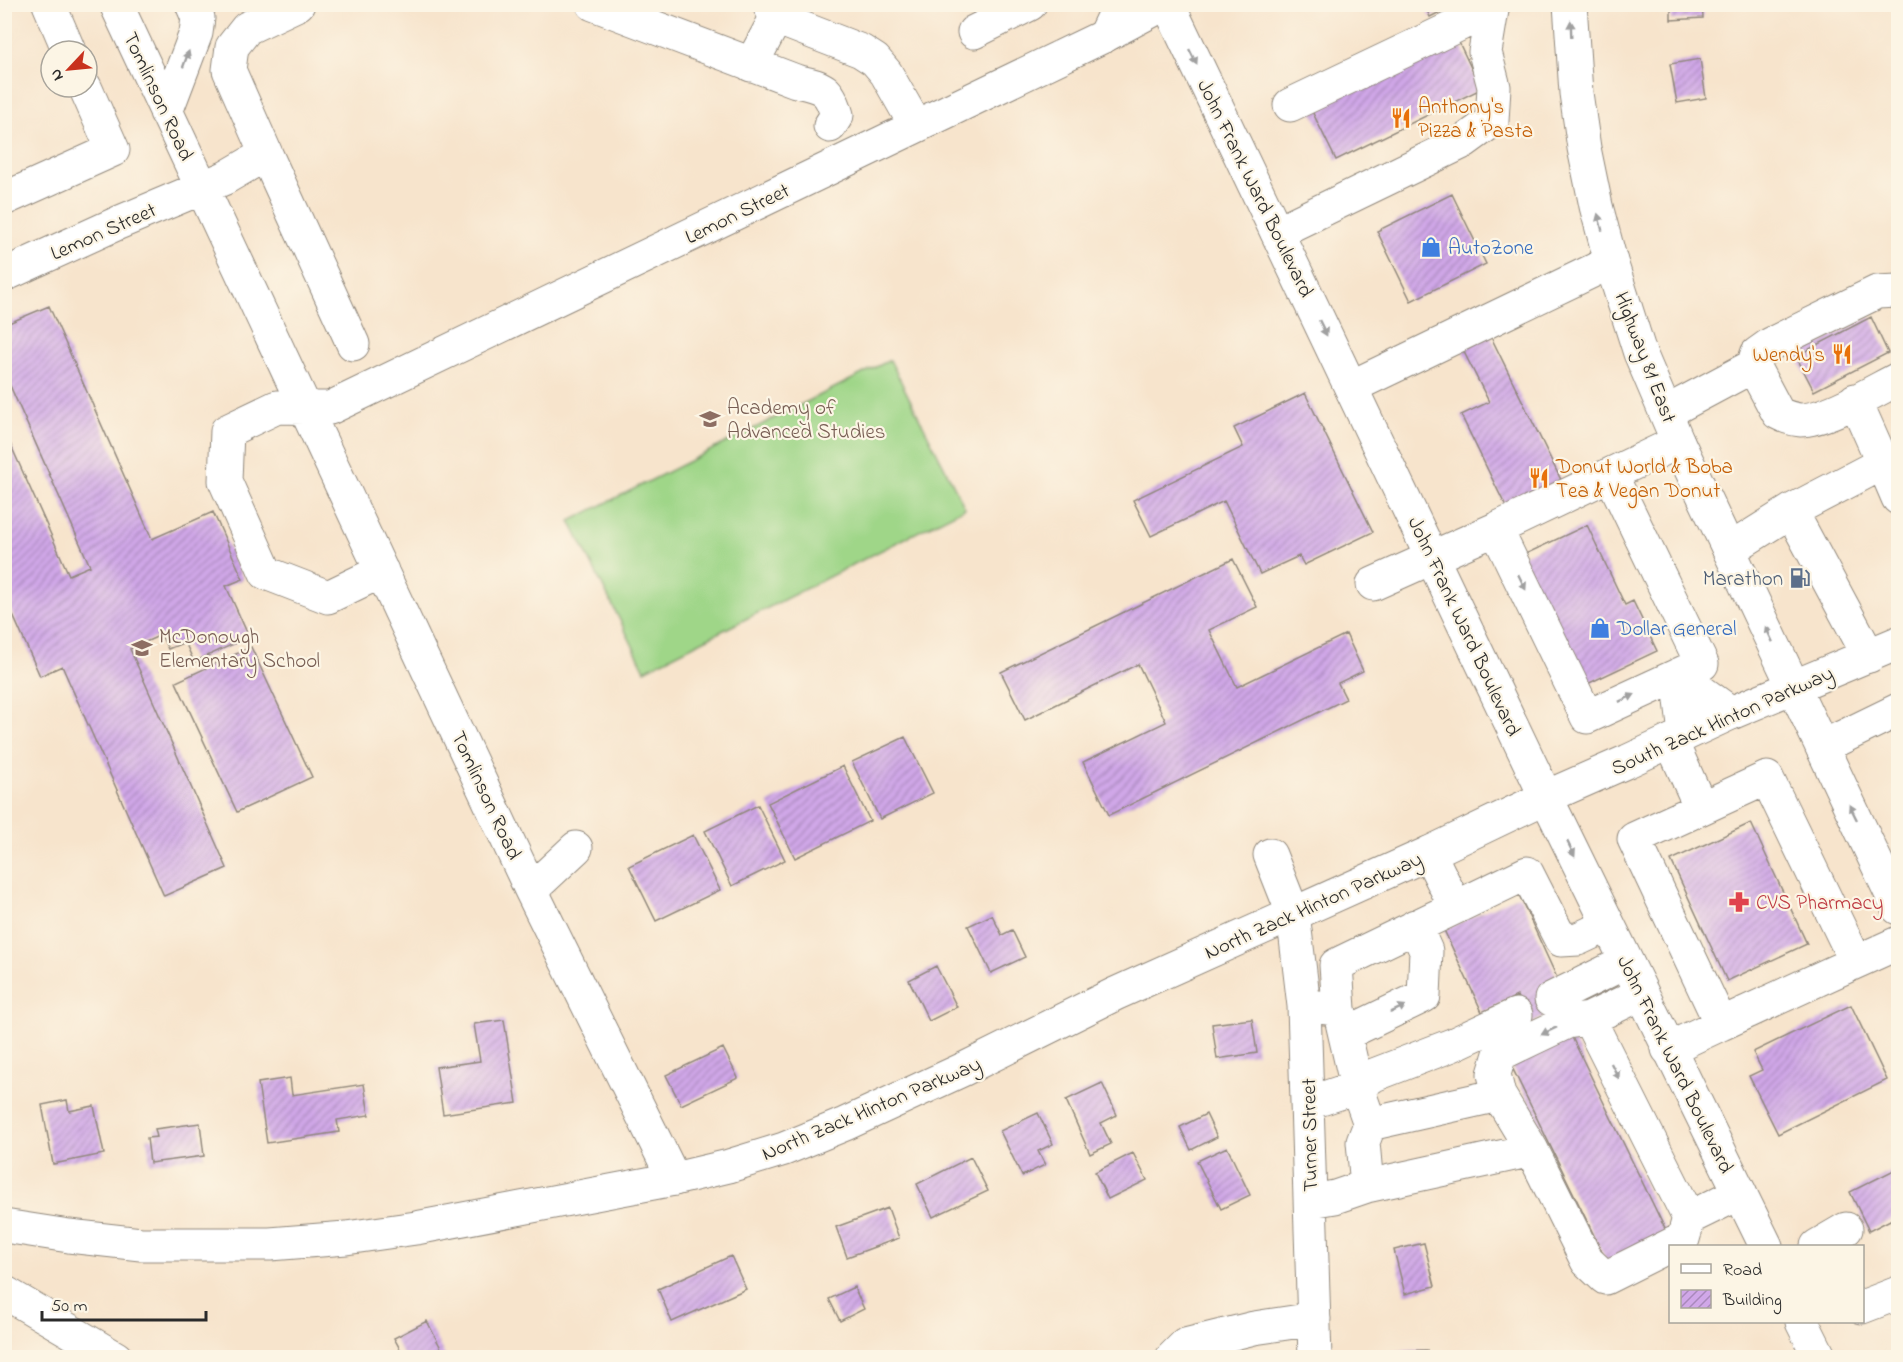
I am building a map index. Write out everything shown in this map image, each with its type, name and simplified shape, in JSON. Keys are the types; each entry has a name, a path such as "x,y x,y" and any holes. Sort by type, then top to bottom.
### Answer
{"main road":[{"name":"Tomlinson Road","path":"116,4 531,890 674,1179"},
{"path":"166,112 196,33 198,18 192,4"},
{"path":"298,4 247,28 232,46 229,70 353,344"},
{"path":"593,4 751,65 796,81 819,86 832,97 837,115 830,126"},
{"path":"974,32 1030,4"},
{"path":"1104,36 1119,4"},
{"name":"Lemon Street","path":"382,571 328,597 266,573 225,481 227,431 277,407 330,408 1104,36 1166,4"},
{"name":"John Frank Ward Boulevard","path":"1166,4 1641,994 1766,1245"},
{"name":"Highway 81 East","path":"1570,4 1576,93 1584,148 1611,262 1640,353 1678,442 1899,908"},
{"path":"1277,232 1463,142 1492,121 1494,87 1485,52 1492,7"},
{"path":"1290,105 1492,7"},
{"path":"58,8 66,39"},
{"path":"751,65 775,9 875,60 886,73 916,126"},
{"path":"4,199 113,150 90,99"},
{"name":"Lemon Street","path":"6,272 225,178 266,154"},
{"path":"1351,387 1611,262"},
{"path":"1667,412 1762,355 1877,292 1899,291"},
{"path":"1762,355 1796,344 1877,307 1899,314"},
{"path":"1762,355 1778,413 1785,417 1802,420 1826,414 1899,379"},
{"path":"1802,420 1827,402 1899,366"},
{"path":"1855,400 1899,498"},
{"path":"1373,584 1496,529 1678,442"},
{"path":"1729,550 1791,511 1883,463"},
{"path":"1496,529 1587,717 1702,664 1611,475"},
{"path":"1791,511 1869,656"},
{"name":"South Zack Hinton Parkway","path":"1546,797 1731,713 1899,643"},
{"path":"1678,675 1731,713"},
{"path":"1678,675 1678,738 1701,808"},
{"path":"1822,747 1899,711"},
{"path":"1721,1024 1634,838 1767,778 1856,962 1858,961"},
{"name":"North Zack Hinton Parkway","path":"4,1226 141,1244 270,1244 381,1234 674,1179 729,1166 784,1149 845,1124 964,1069 1115,994 1429,853 1546,797"},
{"path":"531,890 576,848"},
{"path":"1429,853 1455,906"},
{"name":"Turner Street","path":"1270,855 1293,913 1304,1006 1309,1103 1315,1358"},
{"path":"1367,1186 1363,1142 1370,1124 1357,1087 1342,1021 1336,965 1527,873 1561,940 1578,939 1608,925"},
{"path":"1304,1006 1342,1021 1424,996 1426,951 1415,926"},
{"path":"1668,1049 1899,943"},
{"path":"1551,999 1626,962"},
{"path":"1641,994 1588,1019 1567,1022 1500,1054 1494,1074 1499,1095 1532,1150 1587,1261 1605,1278 1669,1246"},
{"path":"1309,1103 1357,1087 1374,1075 1452,1045 1516,1015"},
{"path":"1588,1019 1689,1218 1683,1239 1671,1245"},
{"path":"1370,1124 1499,1095"},
{"path":"1311,1201 1335,1197 1367,1186 1532,1150"},
{"path":"1689,1218 1740,1193"},
{"path":"1819,1245 1846,1228"},
{"path":"4,1292 116,1358"},
{"path":"1864,1306 1899,1293"},
{"path":"1172,1358 1185,1345 1254,1328 1314,1319"},
{"path":"1810,1323 1820,1358"}],"green space":[{"path":"890,360 965,508 645,670 570,521"}],"building":[{"path":"1424,4 1456,4 1430,17"},
{"path":"1671,4 1702,4 1703,18 1671,20"},
{"path":"1455,34 1481,89 1336,160 1309,105"},
{"path":"1700,59 1706,98 1677,103 1670,64"},
{"name":"AutoZone","path":"1452,194 1486,264 1411,301 1377,231"},
{"path":"49,306 152,539 213,512 243,579 226,586 249,637 194,662 185,642 168,649 161,635 130,649 227,868 164,896 62,666 40,676 4,595 4,430 69,575 90,566 4,372 4,325"},
{"name":"Wendy's","path":"1871,317 1888,353 1814,391 1796,356"},
{"path":"1490,335 1561,480 1506,507 1461,415 1489,402 1462,348"},
{"path":"1305,393 1373,532 1304,565 1299,556 1260,574 1224,501 1151,536 1133,500 1243,447 1234,428"},
{"name":"Dollar General","path":"1587,525 1625,605 1633,601 1657,651 1581,687 1521,556"},
{"path":"1233,559 1257,607 1209,630 1237,687 1346,634 1363,671 1338,683 1346,699 1109,815 1083,762 1166,722 1138,664 1025,720 1001,672"},
{"path":"251,647 312,777 237,812 176,682"},
{"path":"905,737 933,793 880,819 852,762"},
{"path":"843,766 870,821 795,858 768,803"},
{"path":"758,805 785,860 732,886 705,831"},
{"name":"CVS Pharmacy","path":"1751,823 1807,944 1727,981 1671,860"},
{"path":"693,835 720,890 656,921 629,866"},
{"path":"1519,895 1558,980 1550,1014 1530,1024 1517,996 1482,1012 1444,930"},
{"path":"992,915 1002,935 1012,930 1025,957 991,973 968,926"},
{"path":"936,966 957,1007 929,1021 909,980"},
{"path":"1851,1005 1887,1080 1778,1134 1749,1076 1762,1070 1753,1052"},
{"path":"1252,1019 1257,1053 1217,1059 1212,1024"},
{"path":"504,1020 517,1103 443,1114 436,1067 480,1061 474,1024"},
{"path":"1567,1027 1667,1233 1607,1262 1507,1057"},
{"path":"723,1048 738,1078 681,1105 666,1075"},
{"path":"290,1078 292,1095 364,1084 369,1115 337,1120 339,1132 267,1143 258,1083"},
{"path":"1102,1083 1117,1115 1101,1123 1111,1144 1090,1154 1066,1100"},
{"path":"67,1100 69,1111 94,1106 104,1154 53,1164 42,1105"},
{"path":"1038,1113 1053,1144 1038,1151 1045,1165 1022,1176 1000,1131"},
{"path":"1206,1114 1217,1137 1191,1150 1180,1127"},
{"path":"200,1123 204,1156 150,1163 147,1138 157,1137 155,1129"},
{"path":"1227,1147 1250,1195 1221,1209 1197,1161"},
{"path":"1133,1153 1147,1180 1108,1199 1095,1172"},
{"path":"971,1157 988,1191 933,1217 917,1184"},
{"path":"1898,1168 1898,1216 1869,1231 1850,1192"},
{"path":"888,1208 899,1238 847,1257 836,1227"},
{"path":"1424,1243 1435,1286 1405,1294 1394,1250"},
{"path":"731,1256 746,1289 672,1322 658,1289"},
{"path":"854,1287 864,1309 840,1321 829,1299"},
{"path":"427,1321 446,1358 405,1358 394,1338"},
{"path":"1427,1350 1427,1358 1395,1358 1394,1351"},
{"path":"1205,1351 1245,1351 1245,1358 1205,1358"}],"place":[{"name":"Anthony's Pizza & Pasta","path":"1401,118"},
{"name":"AutoZone","path":"1431,247"},
{"name":"Wendy's","path":"1842,354"},
{"name":"Academy of Advanced Studies","path":"710,419"},
{"name":"Donut World & Boba Tea & Vegan Donut","path":"1539,478"},
{"name":"Marathon","path":"1800,578"},
{"name":"Dollar General","path":"1600,628"},
{"name":"McDonough Elementary School","path":"142,648"},
{"name":"CVS Pharmacy","path":"1739,902"}]}
